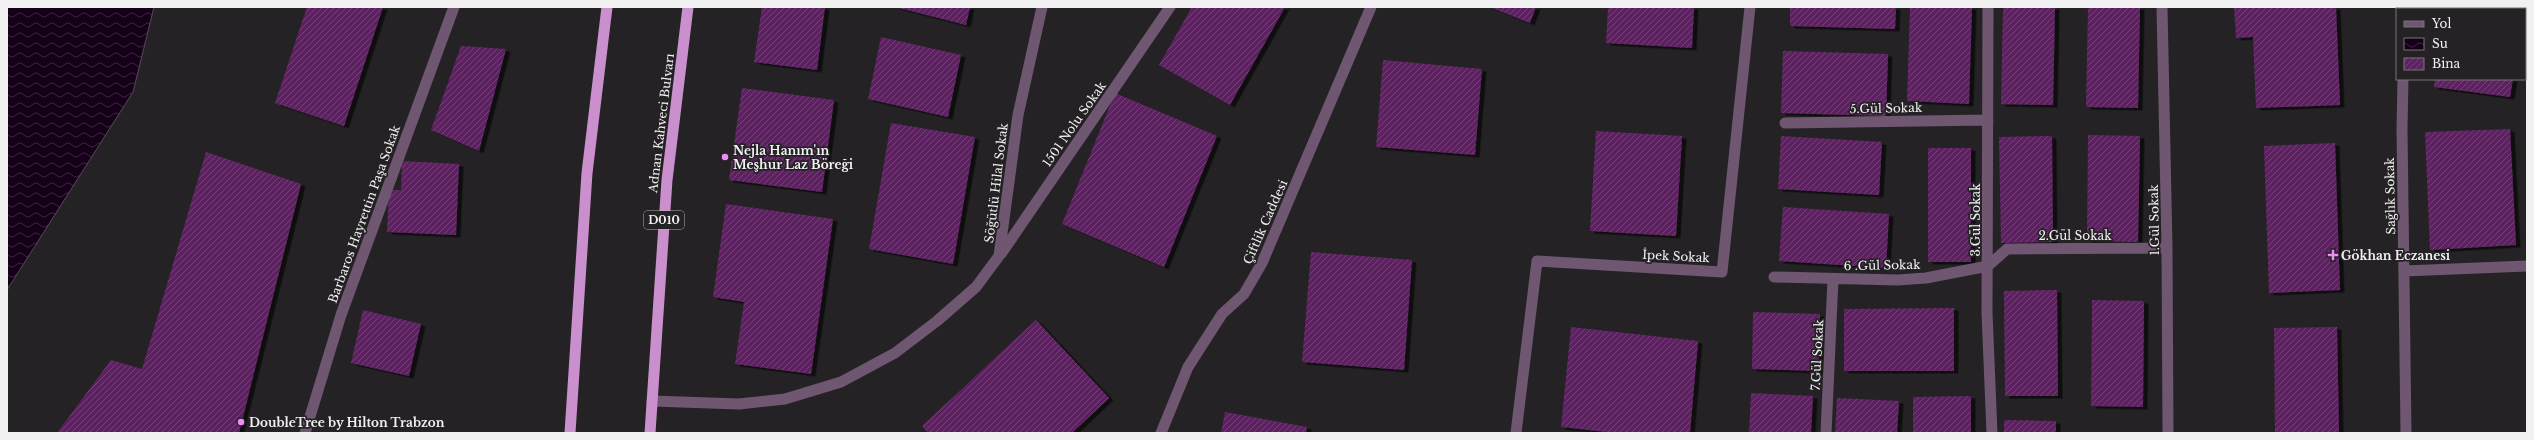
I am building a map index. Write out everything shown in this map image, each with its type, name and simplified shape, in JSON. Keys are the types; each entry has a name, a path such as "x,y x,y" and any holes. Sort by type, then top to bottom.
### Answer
{"highway":[{"path":"570,433 587,173 607,7"},
{"name":"Adnan Kahveci Bulvarı","path":"650,433 667,180 688,7"}],"street":[{"name":"Barbaros Hayrettin Paşa Sokak","path":"305,433 340,314 454,7"},
{"name":"Söğütlü Hilal Sokak","path":"652,401 739,404 785,399 841,382 895,353 937,321 976,287 999,256 1018,115 1042,7"},
{"name":"1501 Nolu Sokak","path":"999,256 1170,7"},
{"name":"Çiftlik Caddesi","path":"1161,433 1188,367 1222,314 1244,294 1262,263 1371,7"},
{"name":"İpek Sokak","path":"1516,433 1537,261 1722,272 1750,7"},
{"name":"3.Gül Sokak","path":"1988,7 1987,313 1992,433"},
{"name":"1.Gül Sokak","path":"2162,7 2167,248 2168,433"},
{"name":"Sağlık Sokak","path":"2403,80 2406,433"},
{"name":"5.Gül Sokak","path":"1785,123 1988,120"},
{"name":"2.Gül Sokak","path":"1988,266 2007,249 2167,248"},
{"name":"6 .Gül Sokak","path":"1774,277 1926,278 1988,266"},
{"path":"2404,271 2527,266"},
{"name":"7.Gül Sokak","path":"1826,433 1833,278"}],"water":[{"path":"7,7 154,7 133,92 7,290"}],"building":[{"path":"307,7 383,7 344,126 275,103"},
{"path":"762,7 825,7 817,70 754,62"},
{"path":"895,7 970,7 966,25"},
{"path":"1192,7 1285,7 1230,105 1159,65"},
{"path":"1490,7 1536,7 1530,23"},
{"path":"1608,7 1694,7 1692,48 1606,43"},
{"path":"1790,7 1896,7 1895,29 1790,26"},
{"path":"1910,7 1972,7 1969,104 1907,101"},
{"path":"2003,7 2055,7 2053,105 2001,104"},
{"path":"2088,7 2140,7 2138,108 2086,107"},
{"path":"2234,7 2336,7 2340,105 2256,108 2253,37 2236,38"},
{"path":"881,37 961,55 948,117 868,99"},
{"path":"461,46 506,49 479,151 431,130"},
{"path":"1783,51 1888,54 1886,116 1781,113"},
{"path":"1383,60 1482,69 1475,155 1376,147"},
{"path":"2435,80 2513,80 2510,97 2434,87"},
{"path":"742,88 834,100 822,192 729,180"},
{"path":"1115,93 1217,136 1164,267 1062,224"},
{"path":"891,123 975,137 953,264 869,249"},
{"path":"2510,129 2516,245 2430,250 2425,132"},
{"path":"1596,131 1682,136 1676,236 1590,231"},
{"path":"2088,135 2140,136 2138,242 2087,241"},
{"path":"1781,136 1882,142 1879,195 1778,189"},
{"path":"2052,136 2053,242 2001,243 1999,137"},
{"path":"2335,143 2340,290 2269,293 2264,146"},
{"path":"1928,148 1971,148 1971,262 1928,262"},
{"path":"206,152 301,184 239,433 57,433 111,360 142,369"},
{"path":"402,161 459,164 456,235 387,232 389,190 401,190"},
{"path":"726,204 833,219 811,374 735,364 744,302 713,297"},
{"path":"1783,207 1889,214 1886,268 1779,261"},
{"path":"1311,252 1412,260 1404,370 1302,362"},
{"path":"2057,290 2058,396 2005,396 2004,291"},
{"path":"2092,300 2144,301 2143,407 2091,406"},
{"path":"1954,308 1954,371 1844,371 1844,309"},
{"path":"363,310 421,324 409,376 351,363"},
{"path":"1753,312 1820,314 1818,371 1752,369"},
{"path":"1036,320 1109,398 1072,433 928,433 922,426"},
{"path":"1571,327 1698,341 1690,433 1616,433 1561,427"},
{"path":"2337,327 2339,433 2275,433 2274,328"},
{"path":"1751,393 1813,396 1811,433 1749,433"},
{"path":"1971,396 1971,433 1913,433 1913,397"},
{"path":"1837,398 1899,401 1897,433 1835,433"},
{"path":"1225,412 1307,427 1306,433 1221,433"},
{"path":"2004,420 2056,421 2056,433 2004,433"}],"place":[{"name":"Nejla Hanım'ın Meşhur Laz Böreği","path":"725,157"},
{"name":"Gökhan Eczanesi","path":"2333,255"},
{"name":"DoubleTree by Hilton Trabzon","path":"241,422"}]}
